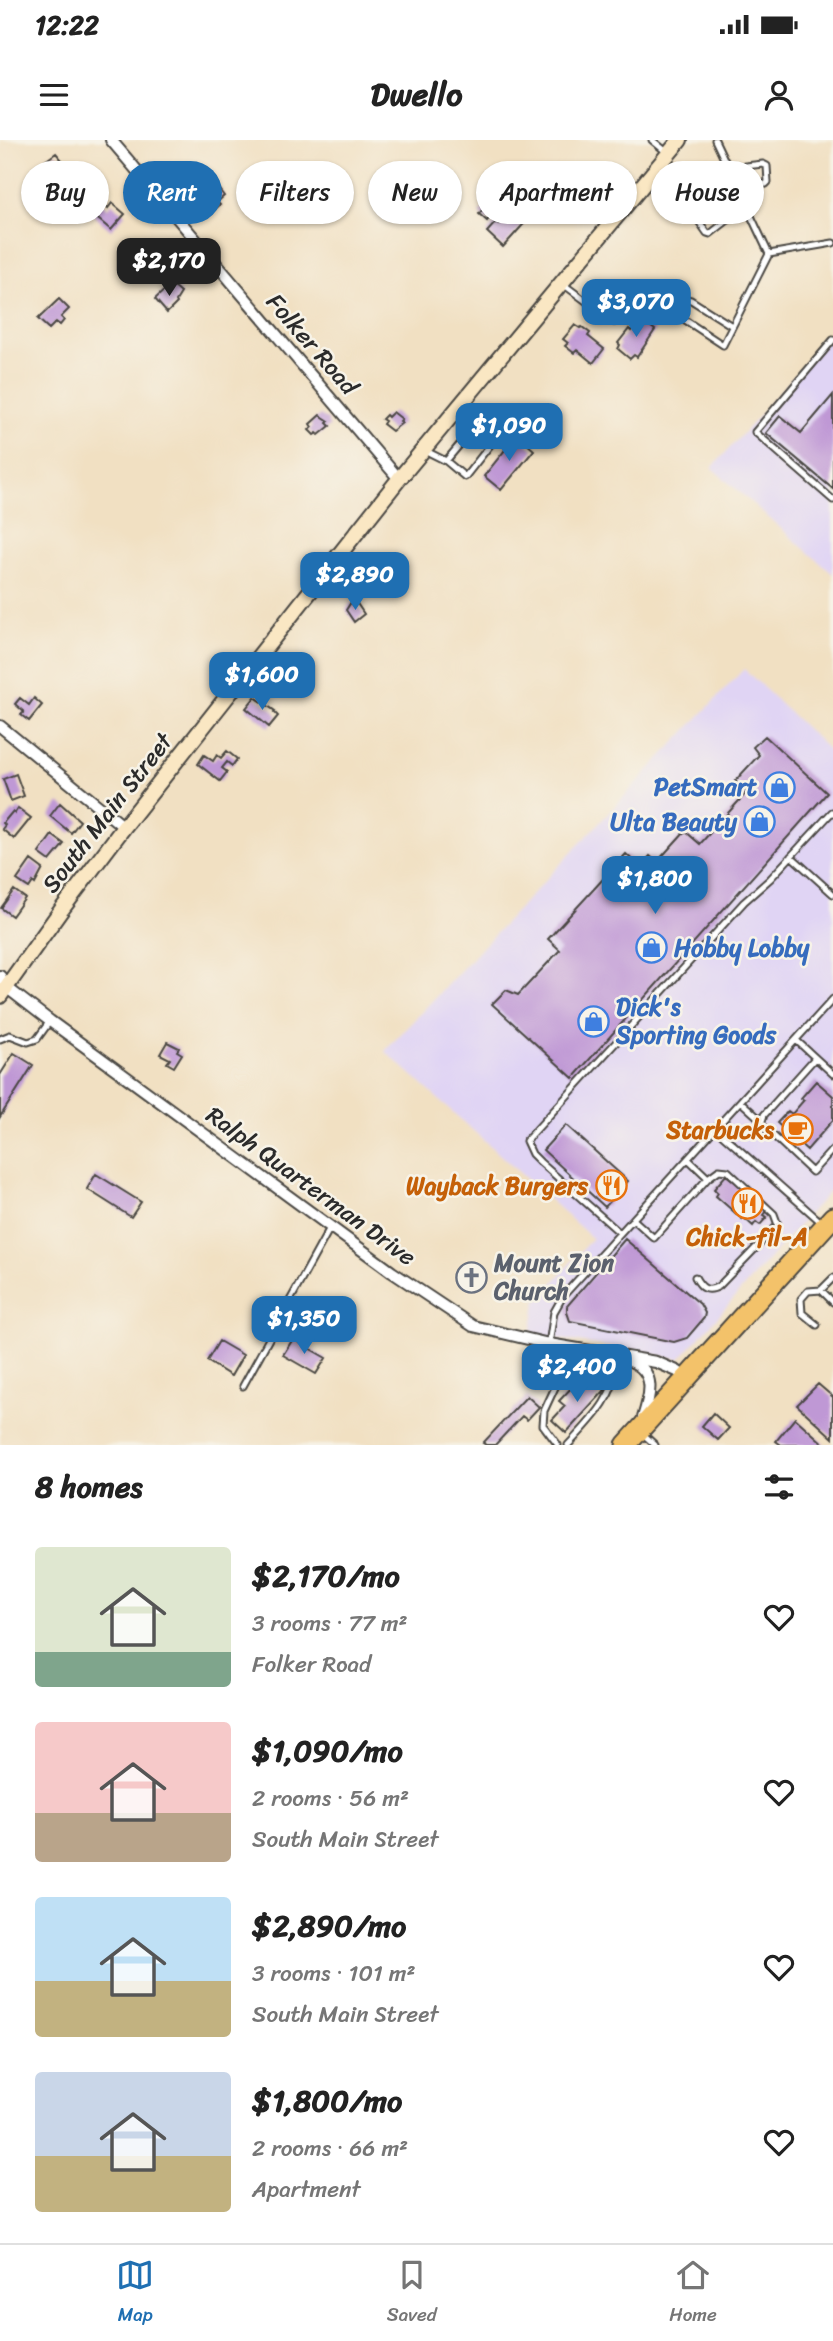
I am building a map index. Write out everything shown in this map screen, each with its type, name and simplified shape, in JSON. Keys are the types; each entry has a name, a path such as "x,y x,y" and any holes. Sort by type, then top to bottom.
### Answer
{"highway":[{"path":"633,1438 830,1225"}],"street":[{"name":"Folker Road","path":"111,140 399,479"},
{"name":"South Main Street","path":"1,987 399,479 680,140"},
{"path":"0,726 124,827"},
{"name":"Ralph Quarterman Drive","path":"1,987 392,1272 473,1326 549,1344 656,1362 687,1378"},
{"name":"Ralph Quarterman Drive","path":"621,1357 638,1363 649,1377 650,1393 633,1438"}],"lane":[{"path":"652,140 669,154"},
{"path":"715,140 725,161"},
{"path":"764,164 767,166 768,181 764,184"},
{"path":"701,224 710,234 723,224"},
{"path":"755,224 769,254"},
{"path":"769,254 833,243"},
{"path":"733,326 691,300 686,299 677,312 723,345 733,326 769,254"},
{"path":"561,283 614,322"},
{"path":"833,340 755,432 833,500"},
{"path":"458,409 472,430"},
{"path":"424,450 446,461 465,477 476,458 498,435 480,421 462,446 446,461"},
{"path":"620,1233 540,1162 532,1154 526,1141 744,902 770,879 833,813"},
{"path":"791,856 833,894"},
{"path":"549,1344 554,1312 563,1296 833,999"},
{"path":"0,1039 10,1035 28,1042 37,1039 50,1021"},
{"path":"796,1040 833,1074"},
{"path":"761,1121 815,1058"},
{"path":"741,1102 761,1121 763,1128 812,1172 833,1149"},
{"path":"716,1129 830,1225"},
{"path":"688,1159 708,1178"},
{"path":"634,1219 654,1238 708,1178 719,1170 728,1171 774,1213 778,1225 719,1286 705,1289 695,1277"},
{"path":"243,1386 331,1226"},
{"path":"817,1325 802,1313 801,1299 808,1291 821,1290 833,1278"},
{"path":"821,1290 833,1302"},
{"path":"558,1445 543,1425 544,1411 565,1366 567,1347"},
{"path":"568,1445 606,1403 617,1377 621,1357"},
{"path":"633,1438 655,1445"}],"shaded area":[{"path":"833,333 833,574 712,468"},
{"path":"744,669 833,754 833,1187 680,1359 531,1334 536,1303 592,1238 385,1051"}],"building":[{"path":"56,153 62,160 61,161 45,161"},
{"path":"112,203 123,212 123,216 111,230 104,224 109,224 109,207"},
{"path":"494,224 524,224 503,247 487,232"},
{"path":"171,284 181,293 177,303 167,313 155,299"},
{"path":"59,299 69,309 61,317 64,320 60,325 56,322 49,329 38,319"},
{"path":"641,319 655,330 637,357 634,355 630,359 618,349 618,343"},
{"path":"575,325 590,333 588,336 604,349 593,363 577,350 574,353 565,346 568,343 563,339"},
{"path":"833,395 833,489 766,433 780,416 801,433"},
{"path":"393,412 402,419 402,423 392,431 383,424 385,421 382,419"},
{"path":"320,415 329,421 327,423 330,426 319,435 314,435 309,430 312,427 310,424"},
{"path":"517,435 534,450 501,490 484,476"},
{"path":"351,602 353,605 356,602 364,614 354,622 346,610"},
{"path":"297,669 307,677 293,693 283,685"},
{"path":"255,697 278,716 269,727 246,708"},
{"path":"20,698 29,705 34,698 42,705 29,721 21,715 24,712 15,704"},
{"path":"765,736 827,793 573,1078 492,1004 506,990 518,995 560,950 548,939 626,854 640,867 650,856 657,862 685,831 700,844 747,792 735,781 759,755 753,747"},
{"path":"227,751 237,759 232,766 227,762 222,768 227,772 220,781 198,764 204,755 213,761 217,755 221,758"},
{"path":"16,774 24,796 11,801 3,779"},
{"path":"60,803 80,821 71,833 50,816"},
{"path":"18,808 31,818 14,839 2,829 5,825 3,823"},
{"path":"52,835 64,844 50,861 39,853"},
{"path":"31,860 43,869 35,884 33,882 29,888 17,880"},
{"path":"14,890 25,898 12,916 1,908"},
{"path":"167,1042 179,1048 177,1051 182,1054 174,1067 167,1063 170,1059 160,1054"},
{"path":"14,1053 33,1065 0,1117 0,1075"},
{"path":"816,1081 833,1096 833,1120 807,1150 777,1123 788,1111 792,1114 804,1100 801,1098"},
{"path":"566,1125 628,1181 605,1207 543,1150"},
{"path":"96,1174 141,1202 131,1217 87,1189"},
{"path":"726,1175 767,1211 764,1215 767,1217 760,1225 756,1222 753,1226 743,1217 742,1219 716,1196 718,1193 714,1189"},
{"path":"625,1239 700,1304 705,1313 704,1318 687,1338 674,1342 570,1321 567,1306"},
{"path":"293,1339 326,1358 316,1374 283,1355"},
{"path":"219,1341 243,1355 231,1376 207,1361"},
{"path":"592,1377 605,1390 566,1433 552,1420 565,1406 559,1401 573,1386 579,1390"},
{"path":"818,1384 833,1397 833,1438 797,1405"},
{"path":"527,1396 539,1407 527,1420 522,1416 495,1445 483,1443"},
{"path":"713,1413 729,1428 718,1440 702,1426"},
{"path":"795,1418 825,1445 781,1445 776,1441"}],"place":[{"name":"PetSmart","path":"780,787"},
{"name":"Ulta Beauty","path":"760,822"},
{"name":"Hobby Lobby","path":"651,948"},
{"name":"Dick's Sporting Goods","path":"593,1021"},
{"name":"Starbucks","path":"797,1130"},
{"name":"Wayback Burgers","path":"611,1186"},
{"name":"Chick-fil-A","path":"747,1203"},
{"name":"Mount Zion Church","path":"471,1277"}]}
